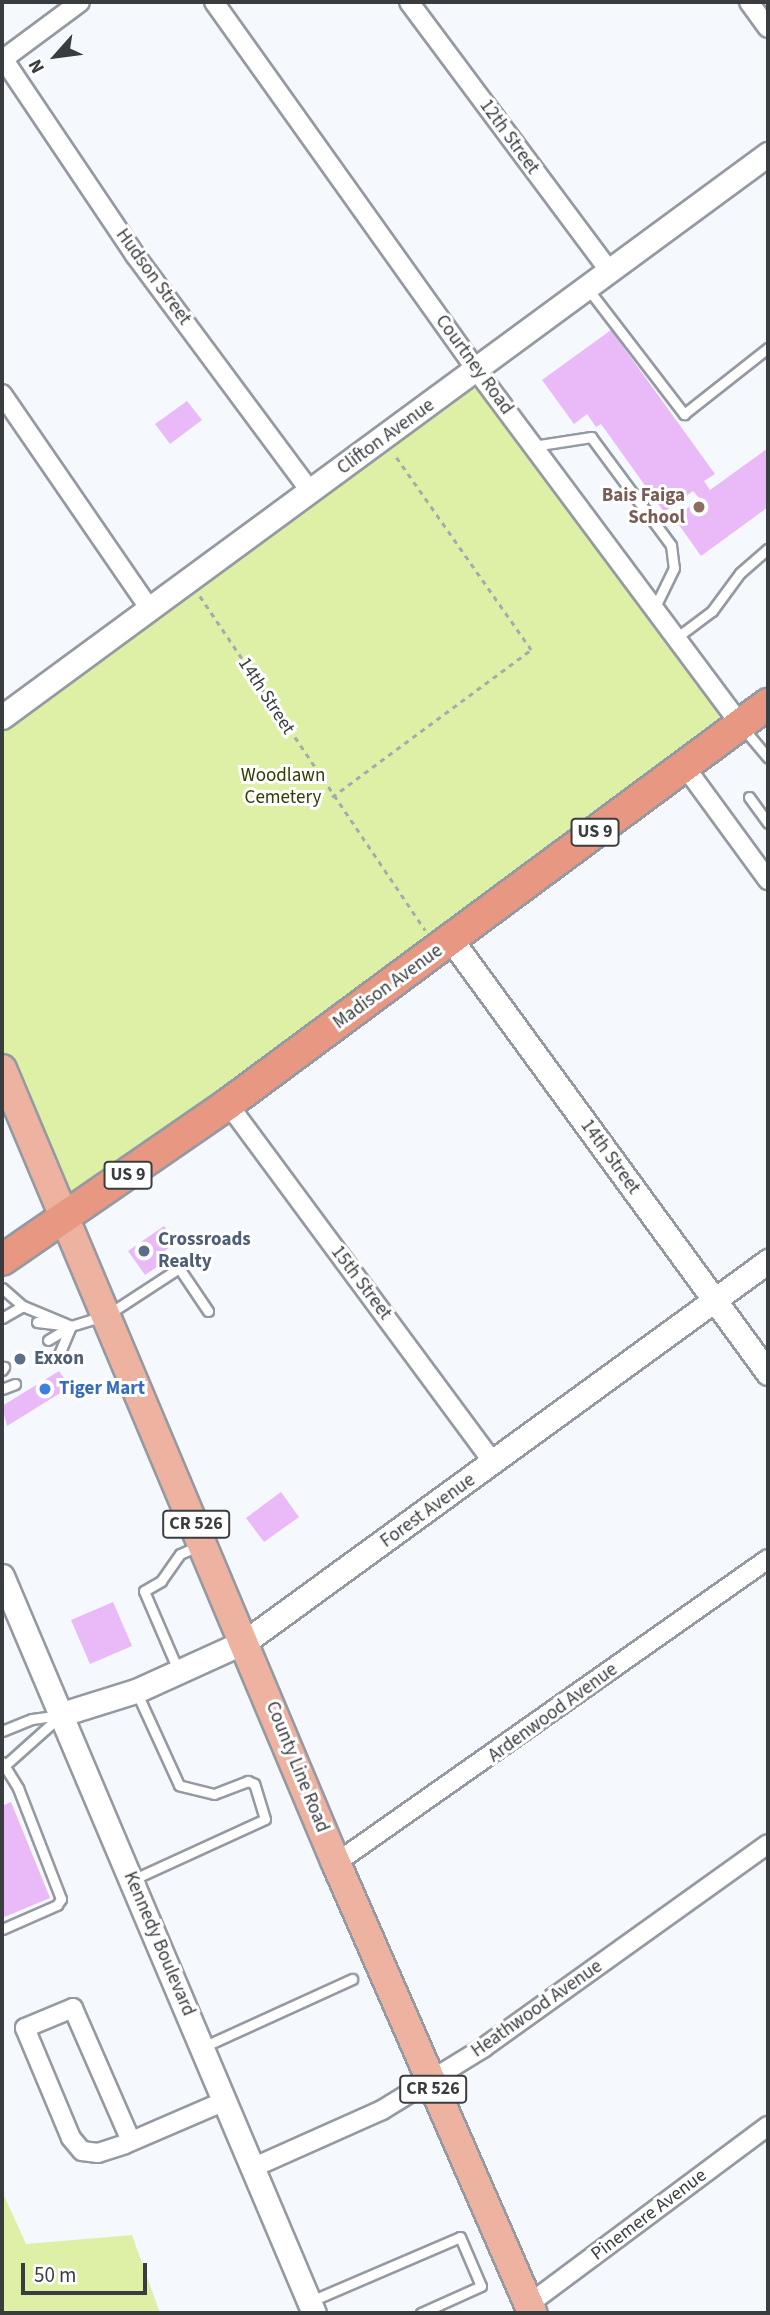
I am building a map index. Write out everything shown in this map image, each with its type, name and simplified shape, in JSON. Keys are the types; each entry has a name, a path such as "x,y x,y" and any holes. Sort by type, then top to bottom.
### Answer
{"highway":[{"name":"Madison Avenue","path":"2,1260 228,1104 445,945 683,764 768,704"}],"main road":[{"name":"CR 526","path":"2,1069 65,1219"},
{"name":"County Line Road","path":"65,1219 246,1642 336,1863 531,2309"}],"street":[{"path":"2,59 80,2"},
{"name":"Courtney Road","path":"214,2 477,371 740,724"},
{"name":"12th Street","path":"410,2 610,272"},
{"path":"749,2 768,28"},
{"name":"Hudson Street","path":"2,59 135,255 311,492"},
{"name":"Clifton Avenue","path":"2,717 477,371 768,154"},
{"path":"2,394 149,608"},
{"path":"683,764 762,859 768,880"},
{"name":"14th Street","path":"445,945 768,1373"},
{"name":"15th Street","path":"228,1104 494,1462"},
{"name":"Forest Avenue","path":"62,1714 136,1691 246,1642 768,1261"},
{"name":"Ardenwood Avenue","path":"336,1863 768,1559"},
{"name":"Kennedy Boulevard","path":"2,1576 312,2307"},
{"name":"Heathwood Avenue","path":"253,2168 382,2110 430,2082 484,2048 768,1844"},
{"path":"131,2141 74,2008 25,2028 71,2138 82,2151 98,2153 131,2141 225,2101"},
{"name":"Pinemere Avenue","path":"531,2309 768,2126"}],"lane":[{"path":"588,289 684,414 768,348"},
{"path":"533,446 591,438 648,513 675,556 654,609"},
{"path":"676,638 712,611 740,573 768,549"},
{"path":"740,724 768,758"},
{"path":"749,797 768,823"},
{"path":"48,1339 71,1326 107,1315 179,1268 208,1311"},
{"path":"2,1288 23,1306 71,1326"},
{"path":"2,1318 23,1306"},
{"path":"37,1322 71,1326"},
{"path":"58,1356 71,1326"},
{"path":"2,1389 15,1384"},
{"path":"178,1672 144,1591 161,1581 180,1554 204,1543"},
{"path":"132,1880 265,1819 254,1784 248,1781 214,1794 179,1786 136,1691"},
{"path":"2,1731 32,1719 62,1714"},
{"path":"2,1929 57,1905 61,1891 28,1812 3,1765 62,1714"},
{"path":"203,2048 352,1979"},
{"path":"312,2307 460,2238 481,2286 421,2313"}],"path":[{"path":"332,797 531,650 384,439"},
{"name":"14th Street","path":"189,579 332,797 445,945"}],"green space":[{"name":"Woodlawn Cemetery","path":"477,371 740,724 65,1219 2,1069 2,717"},
{"path":"2,2191 26,2244 132,2235 160,2313 2,2313"}],"building":[{"path":"611,330 715,474 704,481 710,490 768,448 768,507 701,556 674,518 700,499 693,491 664,512 601,424 596,427 587,414 574,424 542,380"},
{"path":"187,401 202,420 170,444 155,424"},
{"path":"164,1226 176,1243 162,1253 167,1260 145,1275 128,1251"},
{"path":"59,1371 70,1387 7,1426 2,1406"},
{"path":"281,1492 299,1517 264,1542 246,1518"},
{"path":"113,1602 132,1646 90,1664 71,1620"},
{"path":"11,1802 50,1898 2,1918 2,1806"}],"place":[{"name":"Bais Faiga School","path":"699,507"},
{"name":"Crossroads Realty","path":"144,1251"},
{"name":"Exxon","path":"20,1359"},
{"name":"Tiger Mart","path":"45,1389"}]}
